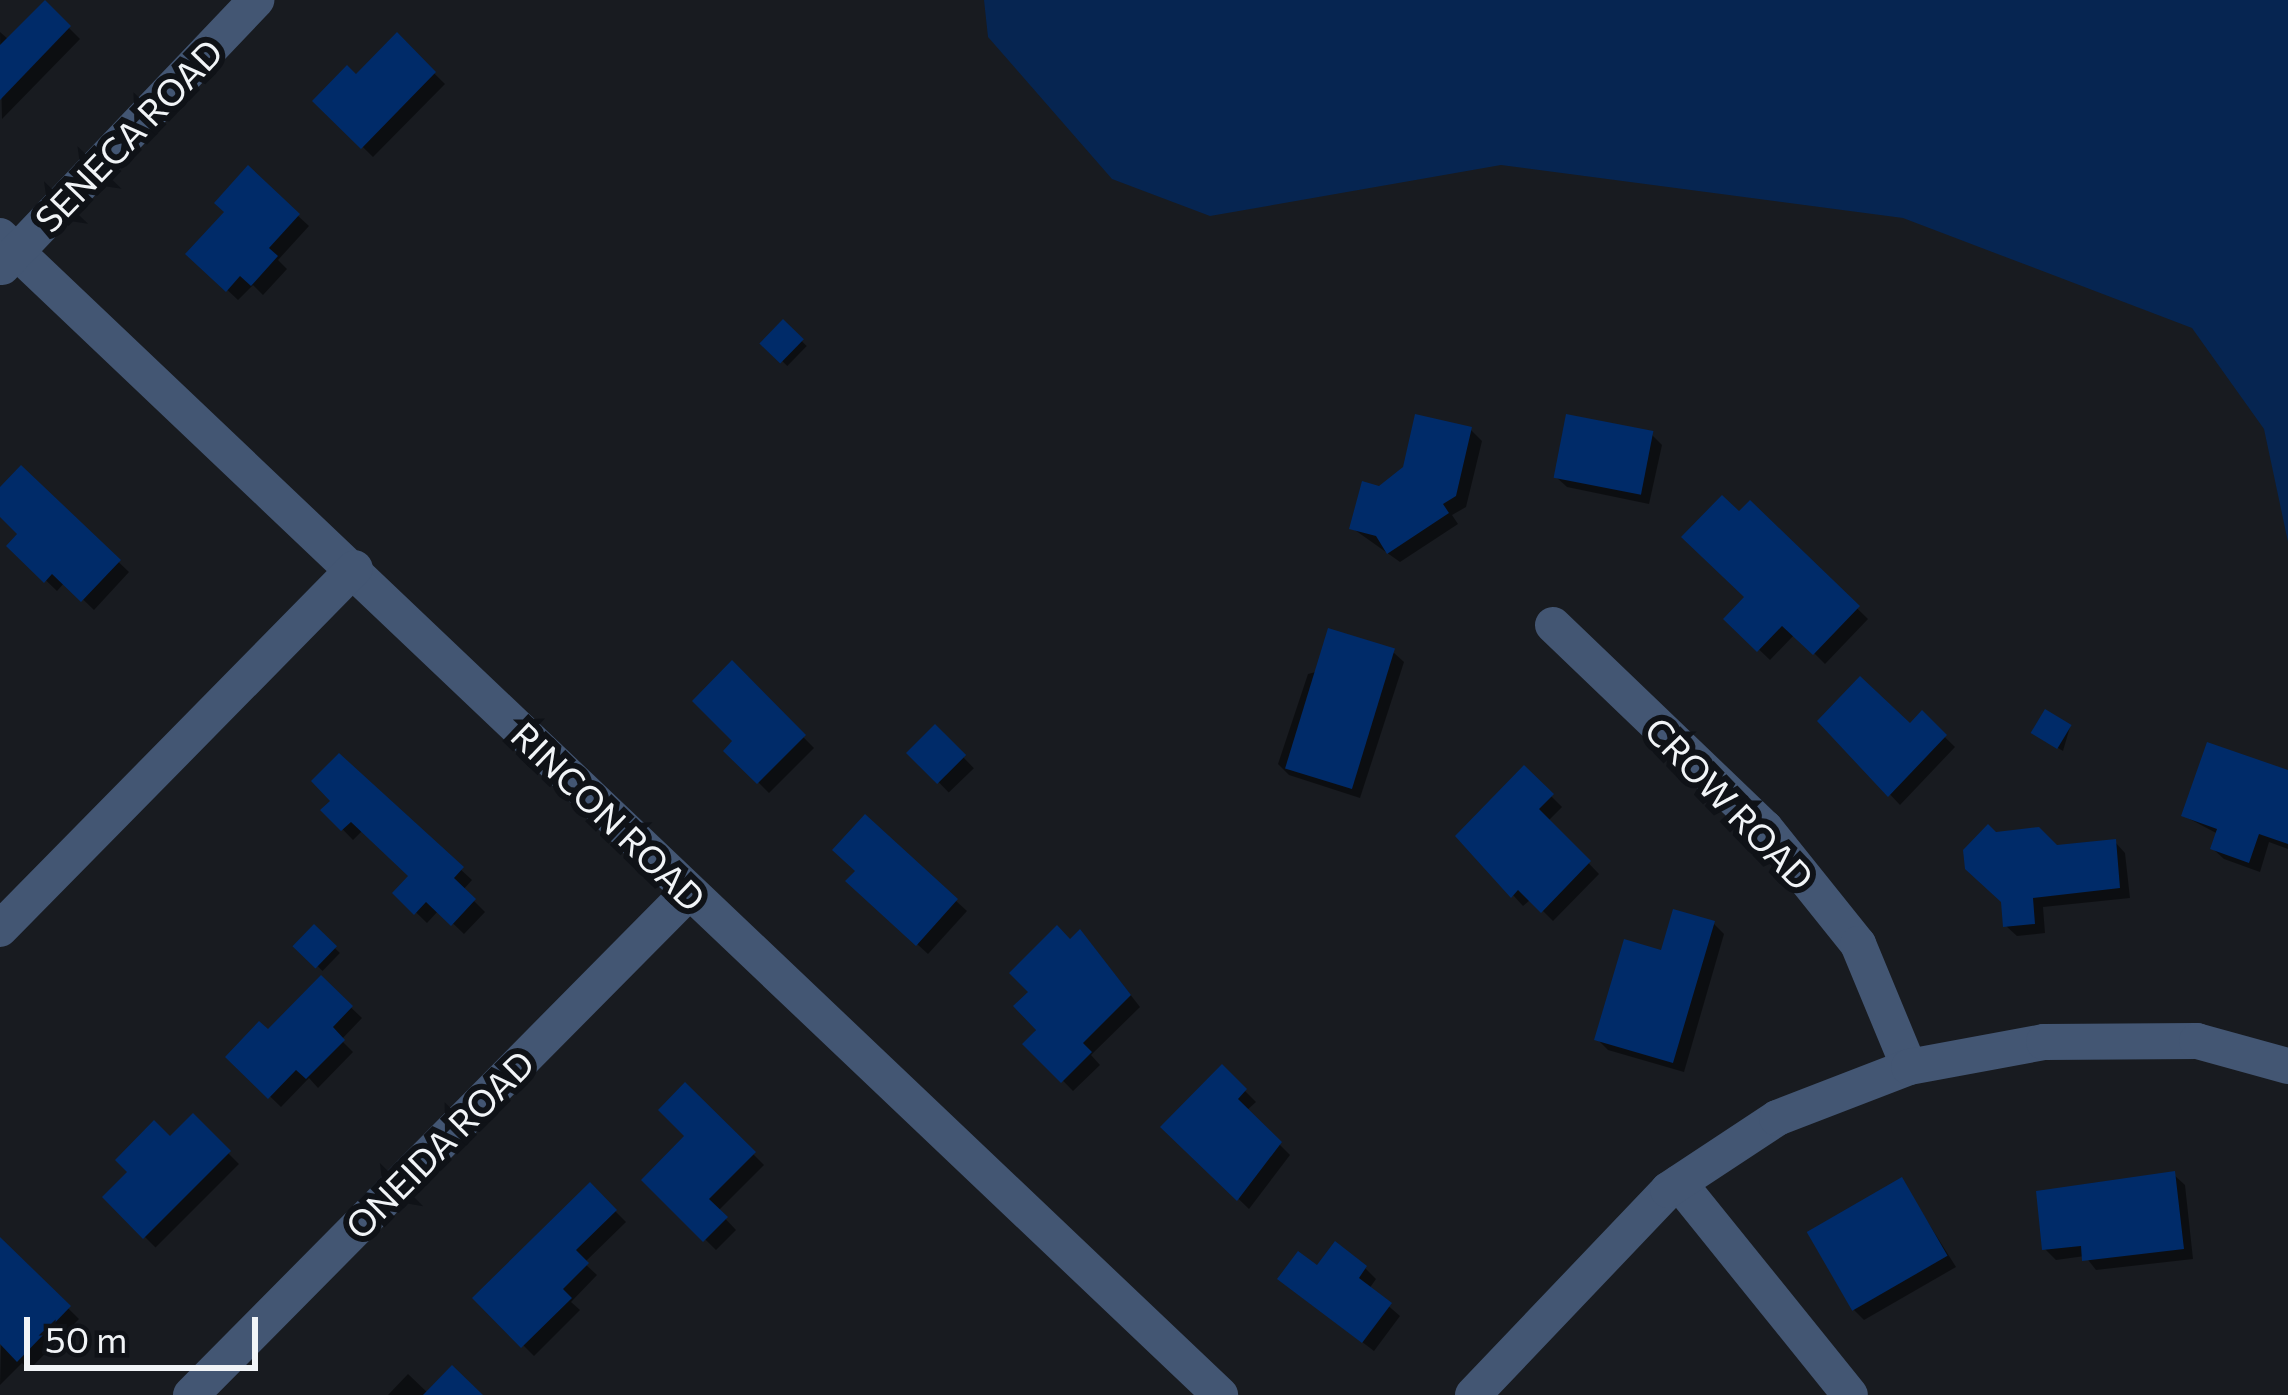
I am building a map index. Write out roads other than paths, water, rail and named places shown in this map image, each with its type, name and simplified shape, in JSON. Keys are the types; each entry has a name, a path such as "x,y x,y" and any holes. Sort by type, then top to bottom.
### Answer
{"street":[{"name":"SENECA ROAD","path":"6,252 256,0"},
{"name":"RINCON ROAD","path":"6,252 355,568 688,893 1220,1395"},
{"path":"0,929 355,568"},
{"name":"CROW ROAD","path":"1552,625 1765,828 1858,944 1909,1067"},
{"name":"ONEIDA ROAD","path":"191,1395 688,893"},
{"path":"1473,1395 1679,1183 1777,1118 1909,1067 2044,1042 2198,1041 2288,1066"},
{"path":"1679,1183 1850,1395"}]}
